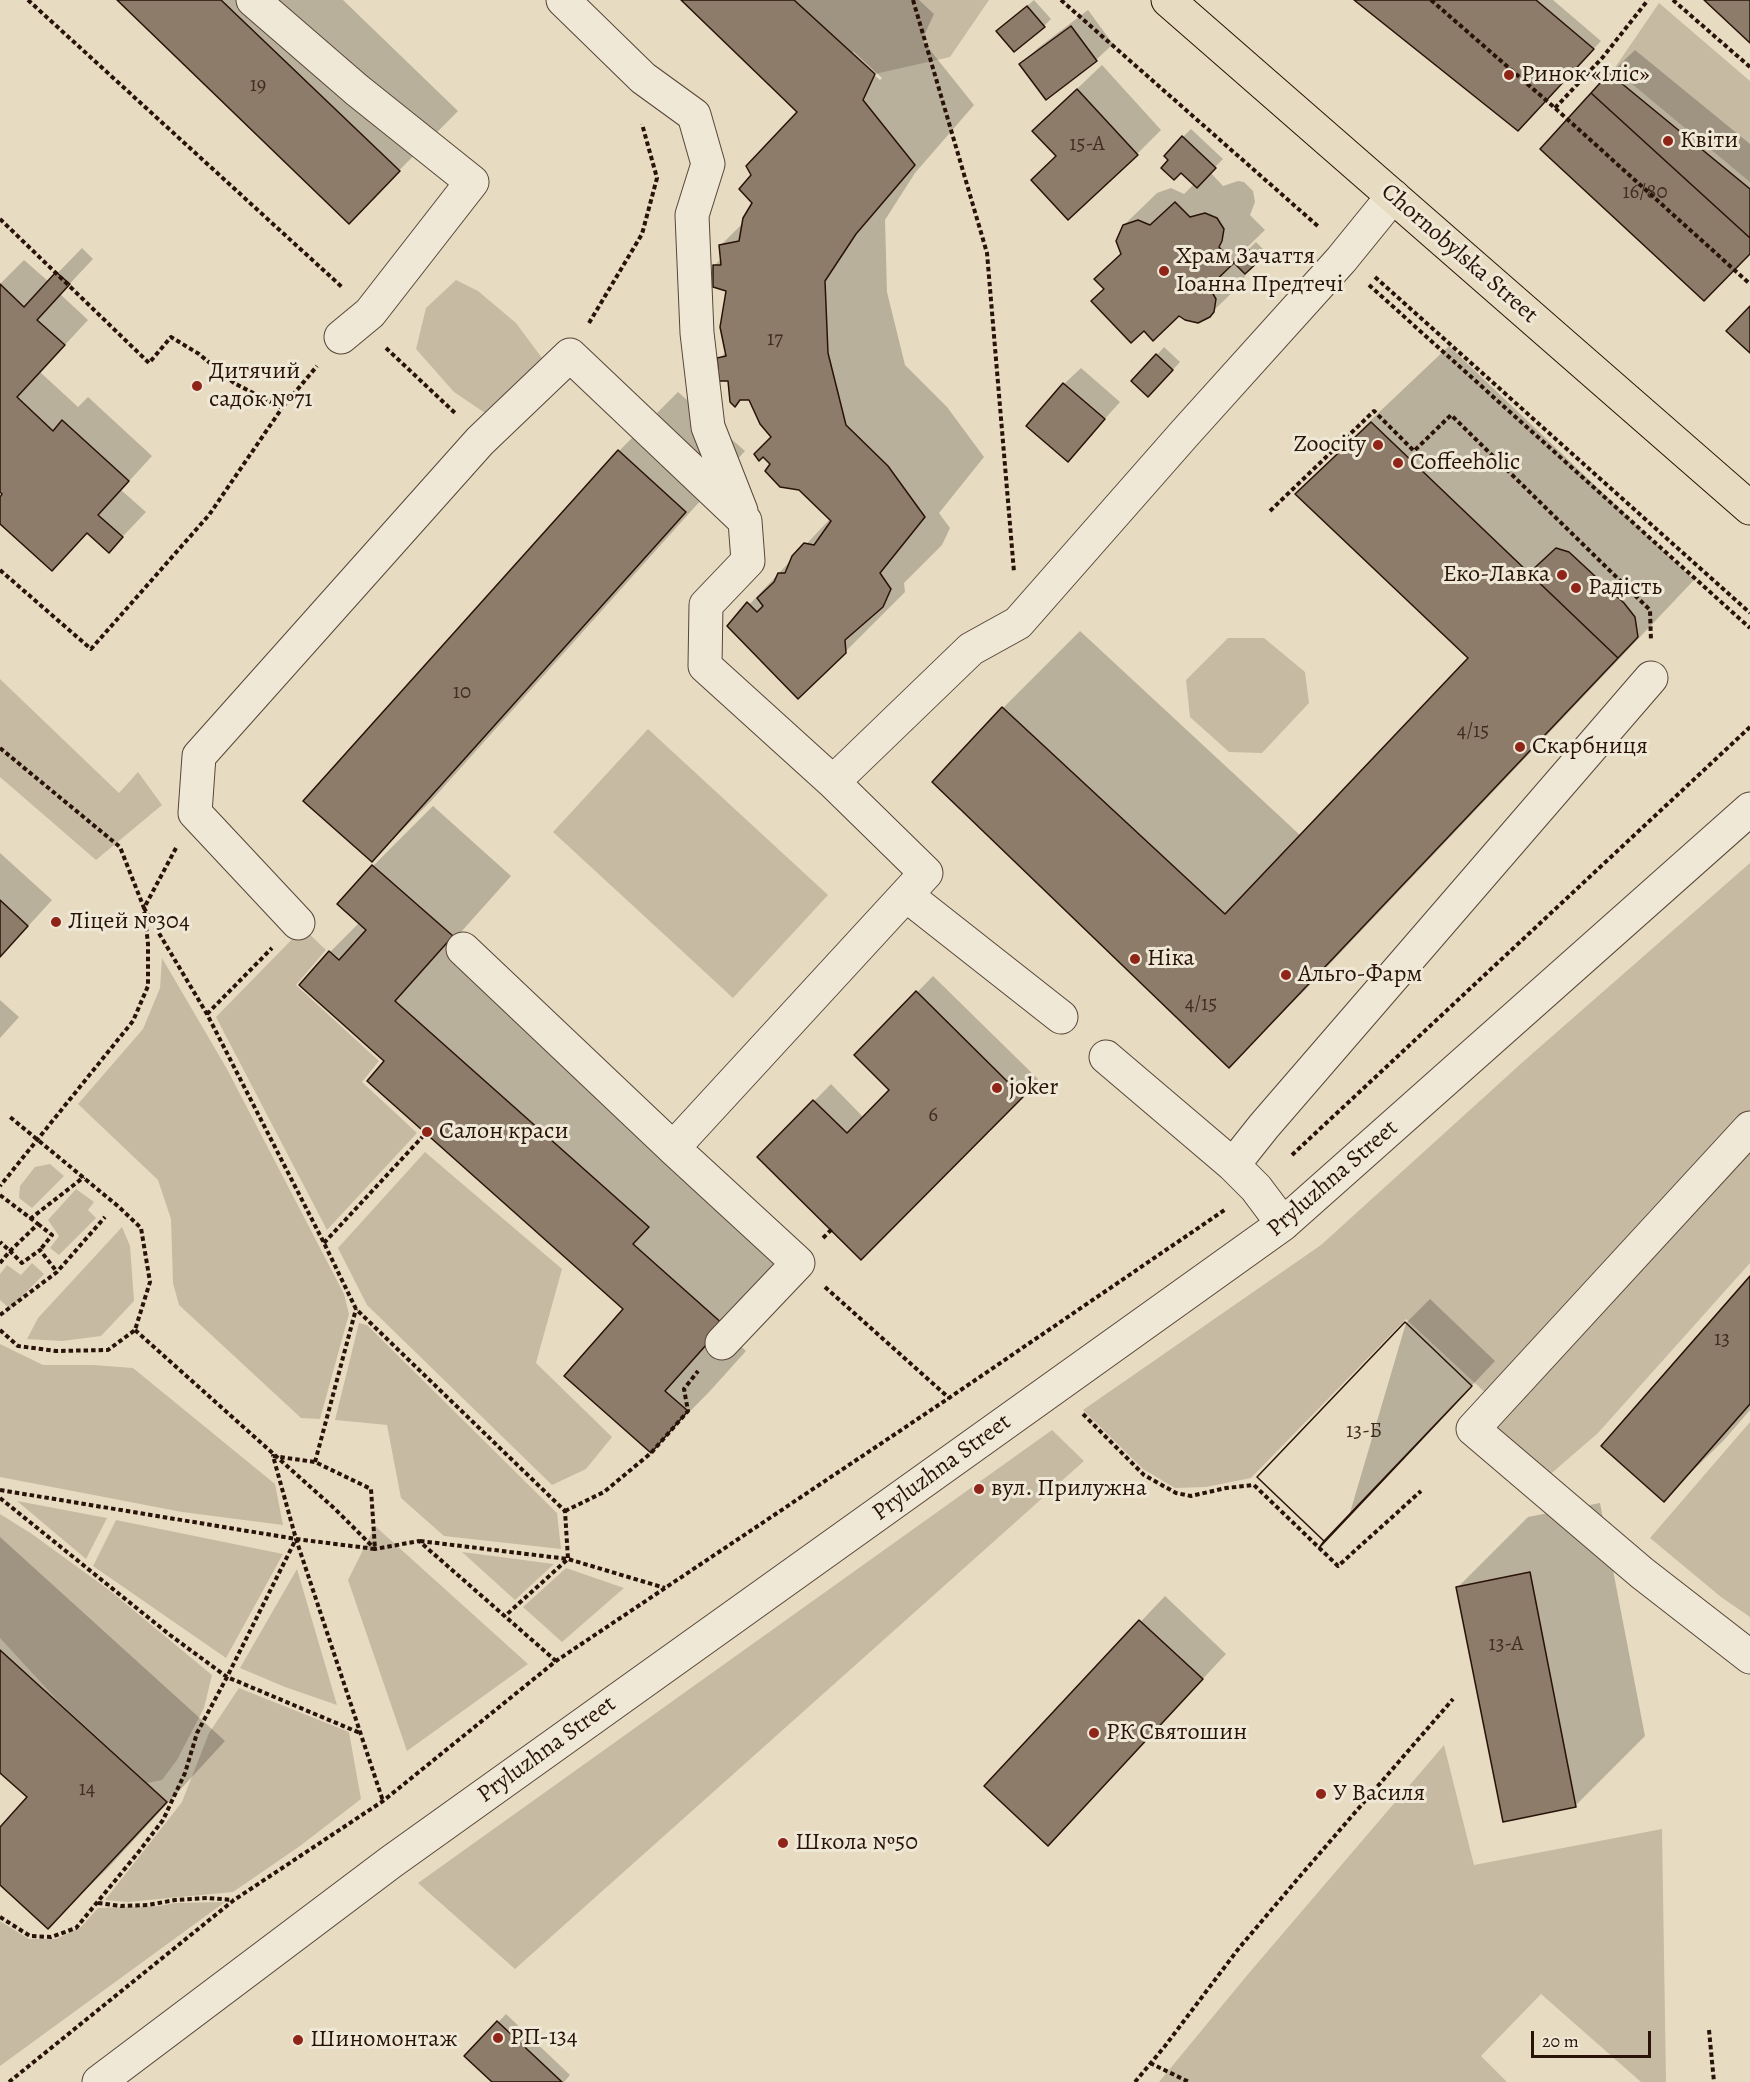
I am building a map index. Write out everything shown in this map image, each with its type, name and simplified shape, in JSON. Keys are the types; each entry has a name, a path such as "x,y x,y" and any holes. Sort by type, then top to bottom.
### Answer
{"main road":[{"name":"Chornobylska Street","path":"1176,2 1392,196 1750,508"}],"street":[{"path":"254,0 349,83 472,182 370,313 341,338"},
{"path":"563,0 643,78 694,115 708,164 692,215 697,333 708,427 745,521 748,561 706,604 705,666 833,782 926,873 673,1148"},
{"path":"833,782 971,649 1018,623 1344,257 1392,196"},
{"path":"298,922 195,813 199,756 480,441 570,355 745,521"},
{"path":"1233,1165 1264,1126 1651,678"},
{"name":"Pryluzhna Street","path":"99,2082 391,1862 1283,1224 1750,809"},
{"path":"906,895 1061,1017"},
{"path":"463,949 798,1263 722,1343"},
{"path":"1106,1057 1233,1165 1256,1188 1283,1224"},
{"path":"1750,1128 1473,1430 1642,1573 1750,1657"}],"path":[{"path":"28,0 370,313"},
{"path":"913,0 987,253 1018,623"},
{"path":"1061,0 1750,628"},
{"path":"1431,0 1750,284"},
{"path":"1555,108 1604,57 1648,0"},
{"path":"1673,0 1750,67"},
{"path":"1546,101 1567,119"},
{"path":"584,331 642,234 648,212 657,178 641,119"},
{"path":"0,219 149,363 171,337 199,354 234,383 282,408"},
{"path":"1344,257 1750,613"},
{"path":"0,570 91,649 209,515 282,408 341,338"},
{"path":"381,344 448,405"},
{"path":"1270,511 1374,411 1413,451 1451,415 1650,610"},
{"path":"9,2082 234,1900 383,1801 556,1661 950,1398 1256,1188 1750,727"},
{"path":"0,748 120,847 144,908 207,1014 356,1310 565,1511 568,1558"},
{"path":"0,1186 133,1021 148,986 148,944 144,908 195,813"},
{"path":"207,1014 298,922"},
{"path":"0,1330 18,1346 56,1352 108,1350 135,1330 150,1282 141,1228 84,1177 10,1117"},
{"path":"324,1243 426,1133"},
{"path":"30,1219 84,1177"},
{"path":"0,1195 52,1235 40,1250 22,1263 0,1242"},
{"path":"0,1315 57,1272 105,1217"},
{"path":"0,1263 38,1224"},
{"path":"40,1250 57,1272"},
{"path":"798,1263 950,1398"},
{"path":"315,1462 356,1310"},
{"path":"135,1330 273,1456 335,1509 375,1549"},
{"path":"565,1511 604,1492 651,1453 688,1411 684,1389 722,1343"},
{"path":"1078,1410 1144,1474 1176,1493 1191,1496 1226,1488 1254,1485 1338,1566 1421,1491"},
{"path":"273,1456 315,1462 371,1489 375,1549"},
{"path":"273,1456 296,1539 383,1801"},
{"path":"0,1490 296,1539 375,1549 419,1541 568,1558 666,1588"},
{"path":"0,1498 170,1635 227,1677 361,1733"},
{"path":"0,1917 30,1936 51,1937 76,1928 163,1820 185,1773 197,1733 296,1539"},
{"path":"419,1541 556,1661"},
{"path":"505,1616 568,1558"},
{"path":"1135,2082 1239,1948 1453,1699"},
{"path":"97,1903 139,1905 208,1898 234,1900"},
{"path":"1709,2030 1714,2082"},
{"path":"1150,2063 1189,2082"}],"shaded area":[{"path":"793,0 989,0 950,57 875,74"},
{"path":"1659,3 1750,81 1750,182 1614,69"},
{"path":"456,280 478,291 516,323 542,358 491,417 454,392 416,349 426,308"},
{"path":"1228,638 1264,638 1305,672 1309,703 1262,753 1229,752 1190,717 1186,680"},
{"path":"0,679 119,793 138,772 162,805 96,860 0,777"},
{"path":"648,729 828,895 733,998 553,832"},
{"path":"1750,863 1750,1112 1490,1397 1406,1319 1251,1478 1206,1487 1175,1488 1143,1469 1083,1410 1321,1245 1525,1060"},
{"path":"303,928 326,950 296,985 379,1061 362,1082 417,1133 327,1230 216,1017"},
{"path":"162,958 227,1069 344,1294 349,1314 320,1419 301,1418 179,1305 173,1283 171,1219 158,1180 78,1104 143,1029 160,988"},
{"path":"1750,1138 1750,1263 1598,1433 1546,1478 1483,1428"},
{"path":"425,1152 562,1269 536,1363 612,1437 586,1469 552,1485 367,1305 338,1248"},
{"path":"50,1164 64,1176 32,1208 19,1198 20,1186 35,1167"},
{"path":"76,1189 94,1202 88,1210 96,1218 59,1255 50,1248 59,1236 48,1220"},
{"path":"122,1227 130,1246 134,1301 101,1336 62,1341 27,1339 38,1318"},
{"path":"32,1263 44,1274 10,1309 0,1300 0,1274 7,1265 21,1275"},
{"path":"359,1323 367,1325 557,1513 561,1549 444,1536 401,1498 387,1425 335,1420"},
{"path":"0,1344 43,1365 133,1368 275,1484 283,1525 182,1512 0,1477"},
{"path":"1750,1422 1750,1617 1721,1597 1650,1538"},
{"path":"1052,1430 1084,1461 515,1969 418,1883"},
{"path":"17,1501 107,1518 86,1559"},
{"path":"0,1514 32,1534 109,1590 212,1675 204,1708 177,1760 162,1780 147,1783 58,1701 0,1638"},
{"path":"116,1520 283,1554 226,1658 93,1566"},
{"path":"375,1526 528,1664 407,1751 348,1580"},
{"path":"462,1552 554,1564 515,1600"},
{"path":"566,1568 624,1588 562,1642 523,1607"},
{"path":"297,1569 337,1705 240,1668"},
{"path":"239,1688 349,1732 361,1799 300,1846 233,1892 128,1902 105,1900 182,1802 209,1733"},
{"path":"1444,1745 1474,1865 1662,1829 1666,2082 1641,2082 1541,1994 1481,2056 1507,2082 1159,2082 1249,1973"},
{"path":"225,1902 0,2066 0,1921 29,1939 56,1939 81,1927 98,1908"}],"building":[{"path":"117,0 221,0 400,171 349,224"},
{"path":"681,0 794,0 875,74 863,100 915,165 856,234 825,281 828,353 846,425 888,466 925,517 880,573 891,589 883,607 845,640 846,653 798,699 727,626 747,602 757,612 763,606 757,598 774,582 778,573 785,573 792,556 804,543 814,545 831,521 799,490 780,487 765,471 770,464 763,457 759,461 754,454 771,437 760,424 749,400 740,400 735,407 730,402 728,381 719,381 717,358 726,356 720,327 726,291 713,287 713,265 721,265 719,245 739,241 743,218 752,203 739,189 751,175 746,166 797,112"},
{"name":"Ринок «Іліс»","path":"1354,0 1536,0 1594,49 1518,131"},
{"path":"1704,0 1750,0 1750,43"},
{"path":"1027,6 1045,27 1014,52 996,31"},
{"path":"1071,26 1097,61 1046,100 1019,64"},
{"name":"Квіти","path":"1609,73 1750,189 1750,238 1591,93"},
{"path":"1077,89 1138,155 1068,220 1031,180 1056,156 1032,131"},
{"path":"1591,93 1750,238 1750,254 1704,301 1540,149"},
{"path":"1182,136 1216,168 1197,188 1181,173 1174,180 1161,168 1168,160 1164,156"},
{"name":"Храм Зачаття Іоанна Предтечі","path":"1175,202 1190,217 1205,213 1217,218 1224,229 1219,247 1234,263 1209,287 1216,299 1214,312 1210,317 1198,323 1179,316 1153,341 1144,331 1131,343 1091,301 1104,289 1094,279 1121,254 1116,241 1123,225 1138,220 1150,225"},
{"path":"1248,249 1259,261 1245,274 1234,263"},
{"path":"56,272 70,284 37,320 65,345 17,397 53,431 62,420 129,481 98,515 123,537 109,553 87,533 52,571 0,524 2,494 0,492 0,284 24,307"},
{"path":"1750,306 1750,353 1726,331"},
{"path":"1156,354 1173,370 1148,397 1131,381"},
{"path":"1063,383 1105,419 1068,462 1026,426"},
{"path":"1371,422 1618,658 1229,1068 932,782 1002,707 1225,914 1468,658 1295,494"},
{"path":"618,450 686,512 372,862 303,801"},
{"name":"Радість","path":"1556,548 1569,552 1624,603 1635,617 1638,637 1618,658 1529,573"},
{"path":"372,865 453,936 395,1001 649,1227 633,1244 724,1325 665,1391 688,1411 651,1453 564,1376 623,1309 367,1081 384,1061 299,985 329,951 339,960 366,930 337,904"},
{"path":"0,900 28,926 0,957"},
{"path":"916,991 1023,1097 861,1260 757,1157 813,1100 847,1133 889,1090 854,1055"},
{"path":"1750,1276 1750,1404 1664,1502 1601,1446"},
{"path":"1405,1322 1472,1386 1324,1541 1257,1477"},
{"path":"1405,1322 1472,1386 1319,1548 1324,1541 1257,1477"},
{"path":"1530,1572 1576,1807 1503,1822 1456,1587"},
{"name":"РК Святошин","path":"1139,1620 1203,1679 1048,1846 984,1786"},
{"path":"0,1650 167,1802 48,1929 0,1885 0,1827 27,1797 0,1773"},
{"name":"РП-134","path":"497,2021 562,2082 492,2082 464,2056"}],"place":[{"name":"Ринок «Іліс»","path":"1509,75"},
{"name":"Квіти","path":"1668,141"},
{"name":"Храм Зачаття Іоанна Предтечі","path":"1164,271"},
{"name":"Дитячий садок №71","path":"197,386"},
{"name":"Zoocity","path":"1378,445"},
{"name":"Coffeeholic","path":"1398,463"},
{"name":"Еко-Лавка","path":"1562,575"},
{"name":"Радість","path":"1576,588"},
{"name":"Скарбниця","path":"1520,747"},
{"name":"Ліцей №304","path":"56,922"},
{"name":"Ніка","path":"1135,959"},
{"name":"Альго-Фарм","path":"1286,975"},
{"name":"joker","path":"997,1088"},
{"name":"Салон краси","path":"427,1132"},
{"name":"вул. Прилужна","path":"979,1489"},
{"name":"РК Святошин","path":"1094,1733"},
{"name":"У Василя","path":"1321,1794"},
{"name":"Школа №50","path":"783,1843"},
{"name":"РП-134","path":"498,2038"},
{"name":"Шиномонтаж","path":"298,2040"}]}
